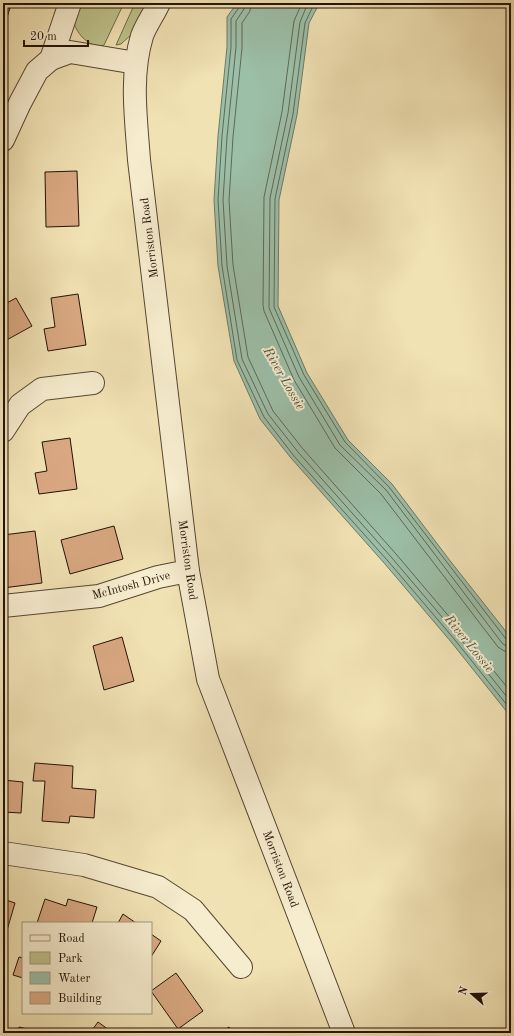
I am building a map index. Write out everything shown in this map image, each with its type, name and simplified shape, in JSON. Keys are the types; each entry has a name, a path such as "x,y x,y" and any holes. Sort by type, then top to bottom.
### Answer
{"street":[{"path":"51,59 70,3"},
{"name":"Morriston Road","path":"159,3 143,35 136,63 134,96 139,160 188,571 208,679 344,1033"},
{"path":"3,140 36,71 51,59 70,52 136,63"},
{"path":"3,430 20,405 42,388 93,382"},
{"name":"McIntosh Drive","path":"3,606 99,596 158,577 188,571"},
{"path":"3,853 84,865 158,887 193,910 241,967"}],"green space":[{"path":"73,3 124,3 104,45 95,45 85,40 81,36 75,27"},
{"path":"135,3 149,3 133,33 121,44 116,45"}],"water":[{"name":"River Lossie","path":"237,3 316,3 318,6 309,23 297,115 279,200 278,306 307,373 348,440 392,484 511,640 511,717 452,643 385,564 291,458 260,419 234,361 218,266 214,200 218,136 227,47 227,17"}],"building":[{"path":"3,3 5,3 5,6 10,8 3,30"},
{"path":"77,171 79,226 46,227 45,172"},
{"path":"78,294 86,345 48,351 44,329 55,327 51,298"},
{"path":"16,298 32,326 3,342 3,305"},
{"path":"70,438 77,489 39,494 35,473 47,471 42,442"},
{"path":"114,526 123,559 70,574 61,540"},
{"path":"35,531 42,583 3,588 3,535"},
{"path":"122,637 134,681 104,690 93,646"},
{"path":"35,763 73,766 72,788 96,790 94,818 70,816 69,823 42,821 45,781 33,781"},
{"path":"3,780 23,782 21,813 3,812"},
{"path":"3,899 15,903 3,944"},
{"path":"45,899 66,906 68,899 97,907 92,922 37,922"},
{"path":"123,914 135,922 119,922"},
{"path":"152,935 161,941 152,955"},
{"path":"19,957 22,958 22,978 13,975"},
{"path":"176,973 203,1011 178,1029 152,990"},
{"path":"98,1022 109,1030 107,1033 90,1033"},
{"path":"19,1027 44,1033 17,1033"},
{"path":"229,1027 233,1033 220,1033"}]}
